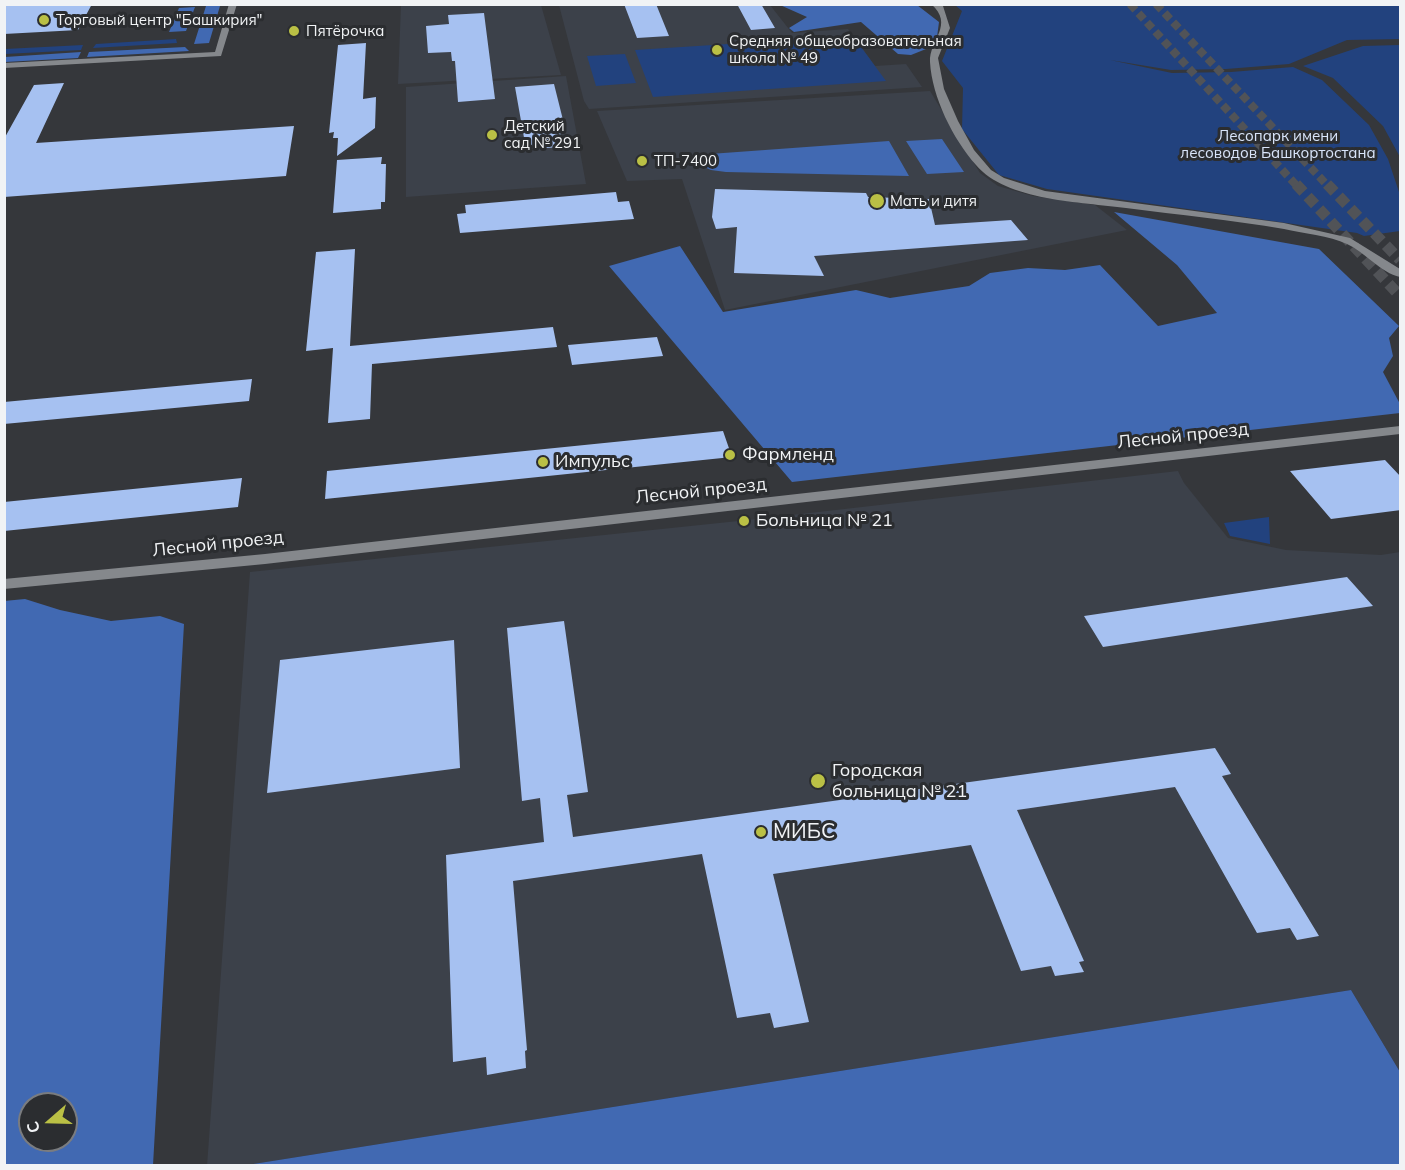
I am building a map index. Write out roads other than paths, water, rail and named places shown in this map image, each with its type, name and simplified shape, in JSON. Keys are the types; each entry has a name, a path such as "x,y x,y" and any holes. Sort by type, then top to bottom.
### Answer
{"street":[{"path":"4,66 218,54 233,4"},
{"path":"934,4 939,8 946,28 934,60 939,89 956,126 988,173 1044,194 1284,226 1350,241 1401,274"},
{"name":"Лесной проезд","path":"4,584 300,555 1401,430"}],"tunnel":[{"path":"1130,4 1297,186"},
{"path":"1156,4 1328,186"},
{"path":"1296,184 1400,296"},
{"path":"1327,184 1400,260"}],"place":[{"name":"Торговый центр \"Башкирия\"","path":"44,20"},
{"name":"Пятёрочка","path":"294,31"},
{"name":"Средняя общеобразовательная школа № 49","path":"717,50"},
{"name":"Детский сад № 291","path":"492,135"},
{"name":"ТП-7400","path":"642,161"},
{"name":"Мать и дитя","path":"877,201"},
{"name":"Фармленд","path":"730,455"},
{"name":"Импульс","path":"543,462"},
{"name":"Больница № 21","path":"744,521"},
{"name":"Городская больница № 21","path":"818,781"},
{"name":"МИБС","path":"761,832"}],"park label":[{"name":"Лесопарк имени лесоводов Башкортостана","path":"1278,144"}]}
